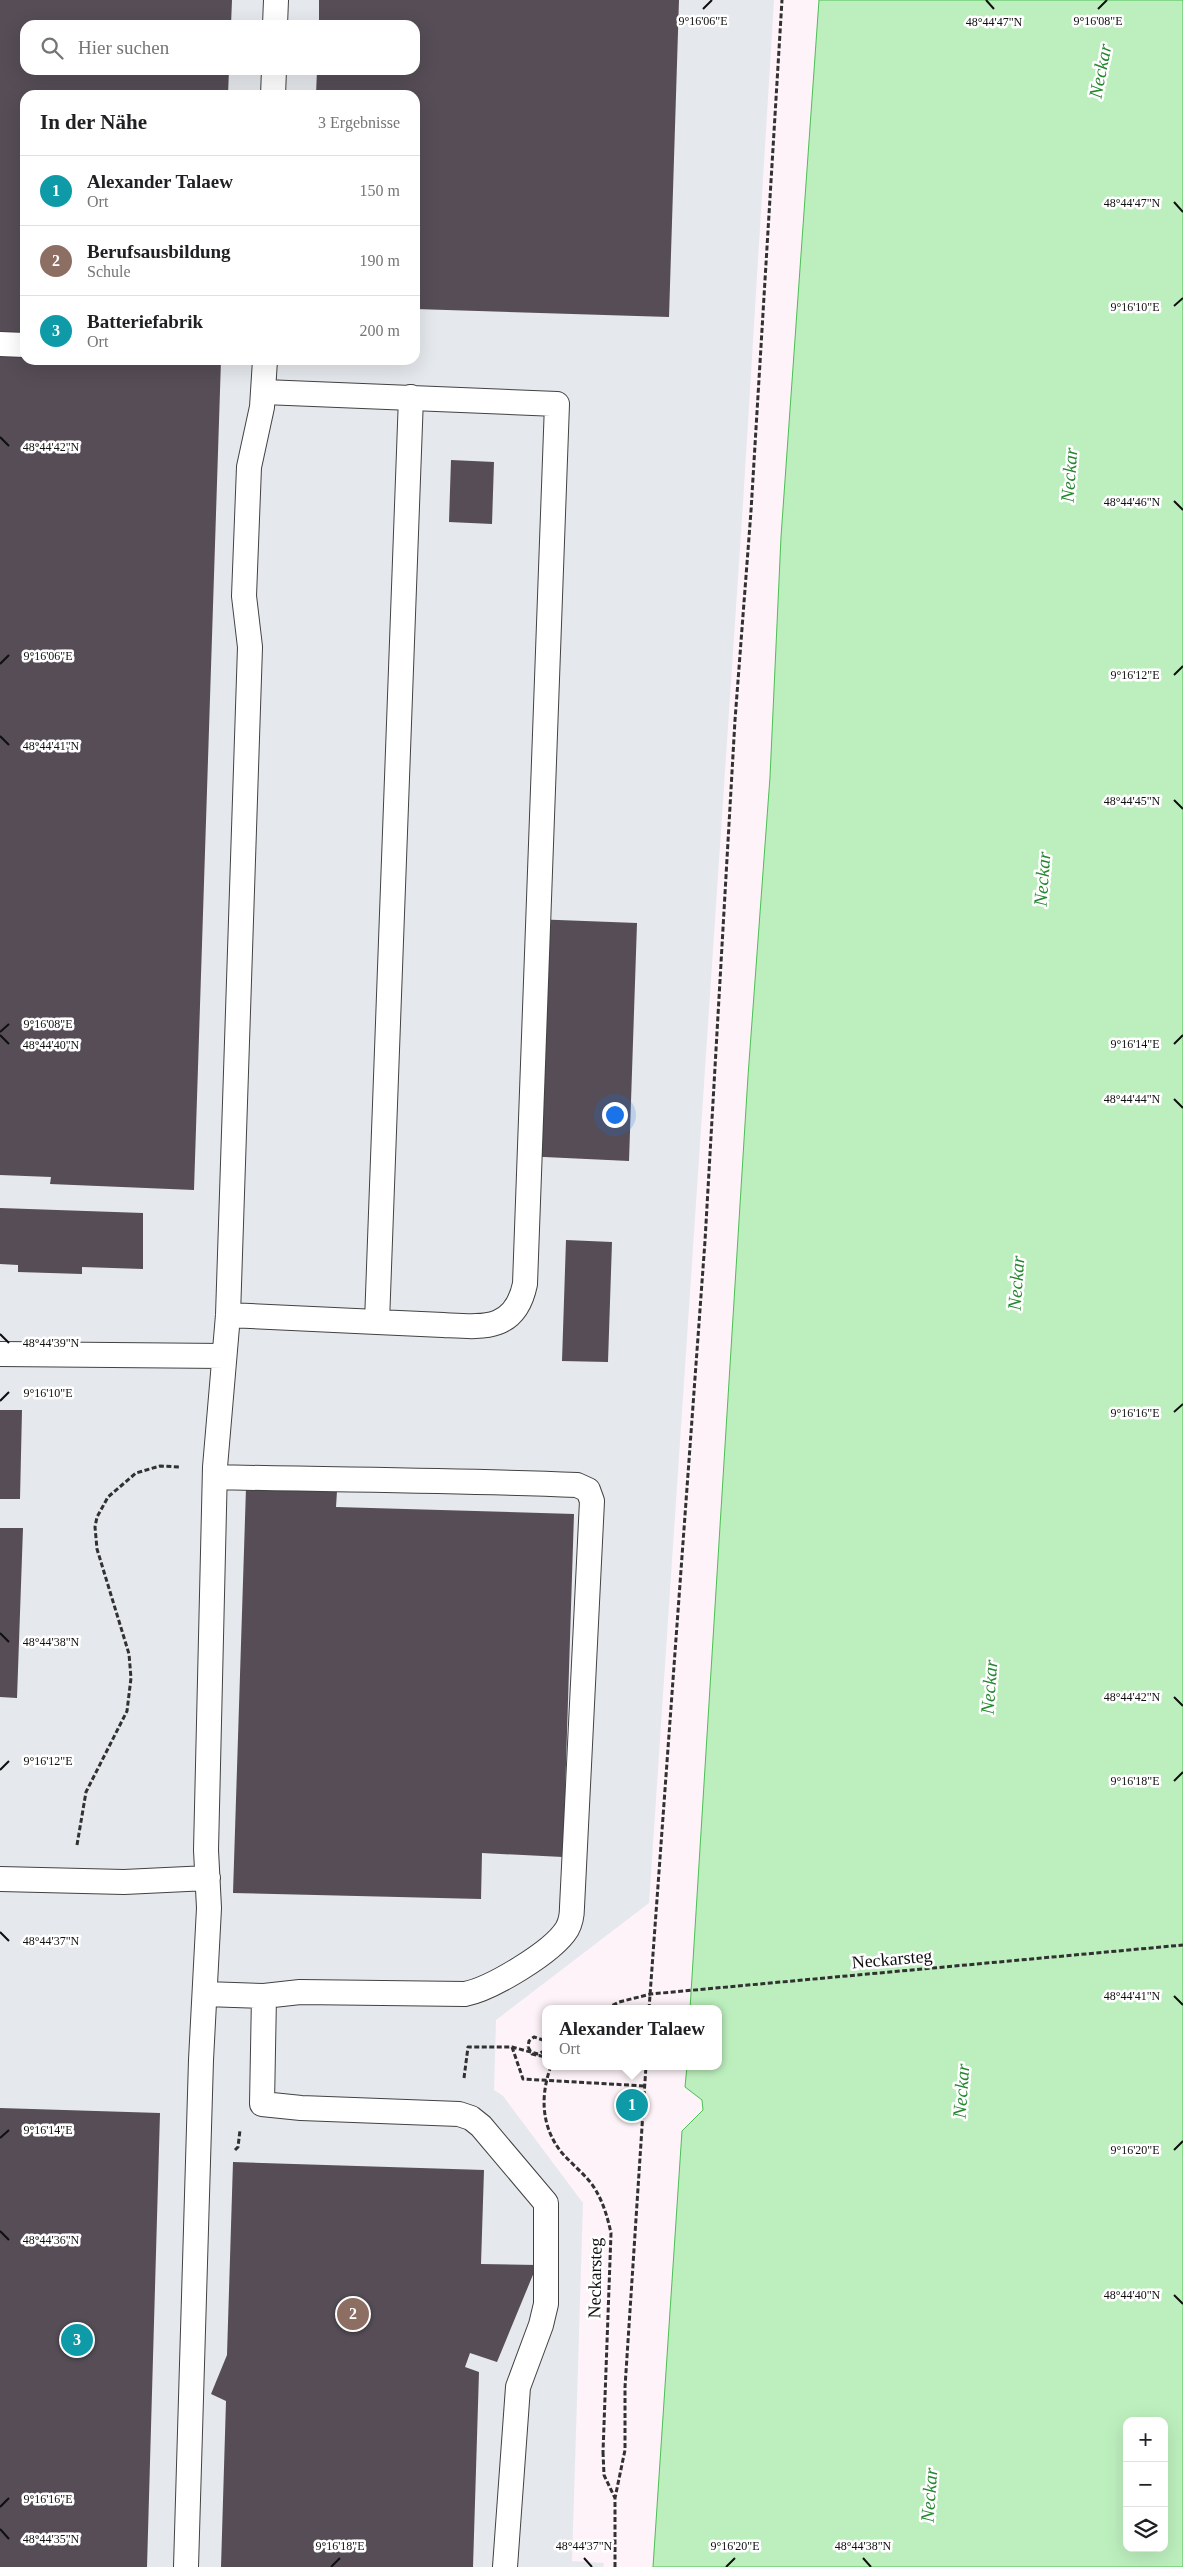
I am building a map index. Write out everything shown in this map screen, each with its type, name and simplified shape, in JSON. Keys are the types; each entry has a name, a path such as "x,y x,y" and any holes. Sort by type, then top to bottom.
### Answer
{"lane":[{"path":"275,20 276,0"},
{"path":"273,90 274,75"},
{"path":"0,344 20,345"},
{"path":"186,2567 201,2060 206,1994 208,1878 206,1850 215,1472 228,1315 250,647 244,596 250,461 264,392 264,365"},
{"path":"228,1315 490,1326 510,1315 522,1296 525,1284 557,404 264,392"},
{"path":"378,1322 411,397"},
{"path":"0,1354 224,1356"},
{"path":"206,1994 264,1996 300,1992 451,1996 478,1992 490,1987 526,1963 556,1941 566,1930 572,1907 592,1501 588,1490 577,1485 431,1479 376,1481 215,1472"},
{"path":"0,1879 132,1882 208,1878"},
{"path":"264,1996 262,2104 301,2108 459,2114 471,2118 488,2134 546,2203 546,2304 543,2320 520,2376 518,2387 505,2567"}],"path":[{"path":"649,2005 705,1241 735,720 751,511 782,0"},
{"path":"68,1846 77,1846 86,1792 122,1722 129,1700 130,1660 95,1538 94,1528 101,1507 119,1486 146,1468 160,1466 215,1472"},
{"name":"Neckarsteg","path":"613,2005 651,1994 1183,1945"},
{"path":"531,2052 528,2047 529,2041 534,2037 542,2040"},
{"path":"459,2114 468,2047 512,2047 531,2052"},
{"path":"512,2047 523,2079 645,2086"},
{"name":"Neckarsteg","path":"550,2070 544,2090 543,2102 548,2128 553,2141 597,2194 603,2204 611,2233 603,2452 604,2476 616,2498"},
{"path":"615,2567 616,2498 625,2450 628,2350 646,2070"}],"shaded area":[{"path":"0,0 774,0 743,503 649,1903 496,2020 494,2090 503,2096 583,2203 572,2561 604,2563 603,2567 0,2567"}],"water":[{"name":"Neckar","path":"819,0 1183,0 1183,2567 653,2567 682,2131 703,2110 702,2100 685,2087 687,2070 722,2070 722,2005 690,2005 748,1076 770,777 781,537"}],"building":[{"path":"0,0 232,0 231,20 20,20 20,75 229,75 228,90 20,90 20,365 221,365 194,1190 50,1184 51,1177 0,1175"},
{"path":"319,0 679,0 669,317 420,309 420,90 316,90 317,75 420,75 420,20 319,20"},
{"path":"451,460 494,462 492,524 449,522"},
{"path":"532,919 637,923 629,1161 523,1156"},
{"path":"0,1208 143,1213 143,1269 82,1267 82,1274 18,1272 18,1265 0,1264"},
{"path":"566,1240 612,1242 608,1362 562,1361"},
{"path":"0,1410 22,1410 20,1499 0,1499"},
{"path":"246,1488 337,1491 336,1507 574,1514 563,1857 482,1853 481,1899 233,1893"},
{"path":"0,1528 23,1528 17,1698 0,1697"},
{"path":"0,2108 160,2113 147,2567 0,2567"},
{"path":"233,2162 484,2170 481,2264 537,2265 497,2362 470,2353 465,2367 479,2372 473,2567 221,2567 226,2401 211,2394 227,2355"}],"place":[{"name":"Alexander Talaew","path":"632,2105"},
{"name":"Berufsausbildung","path":"353,2314"},
{"name":"Batteriefabrik","path":"77,2340"}]}
